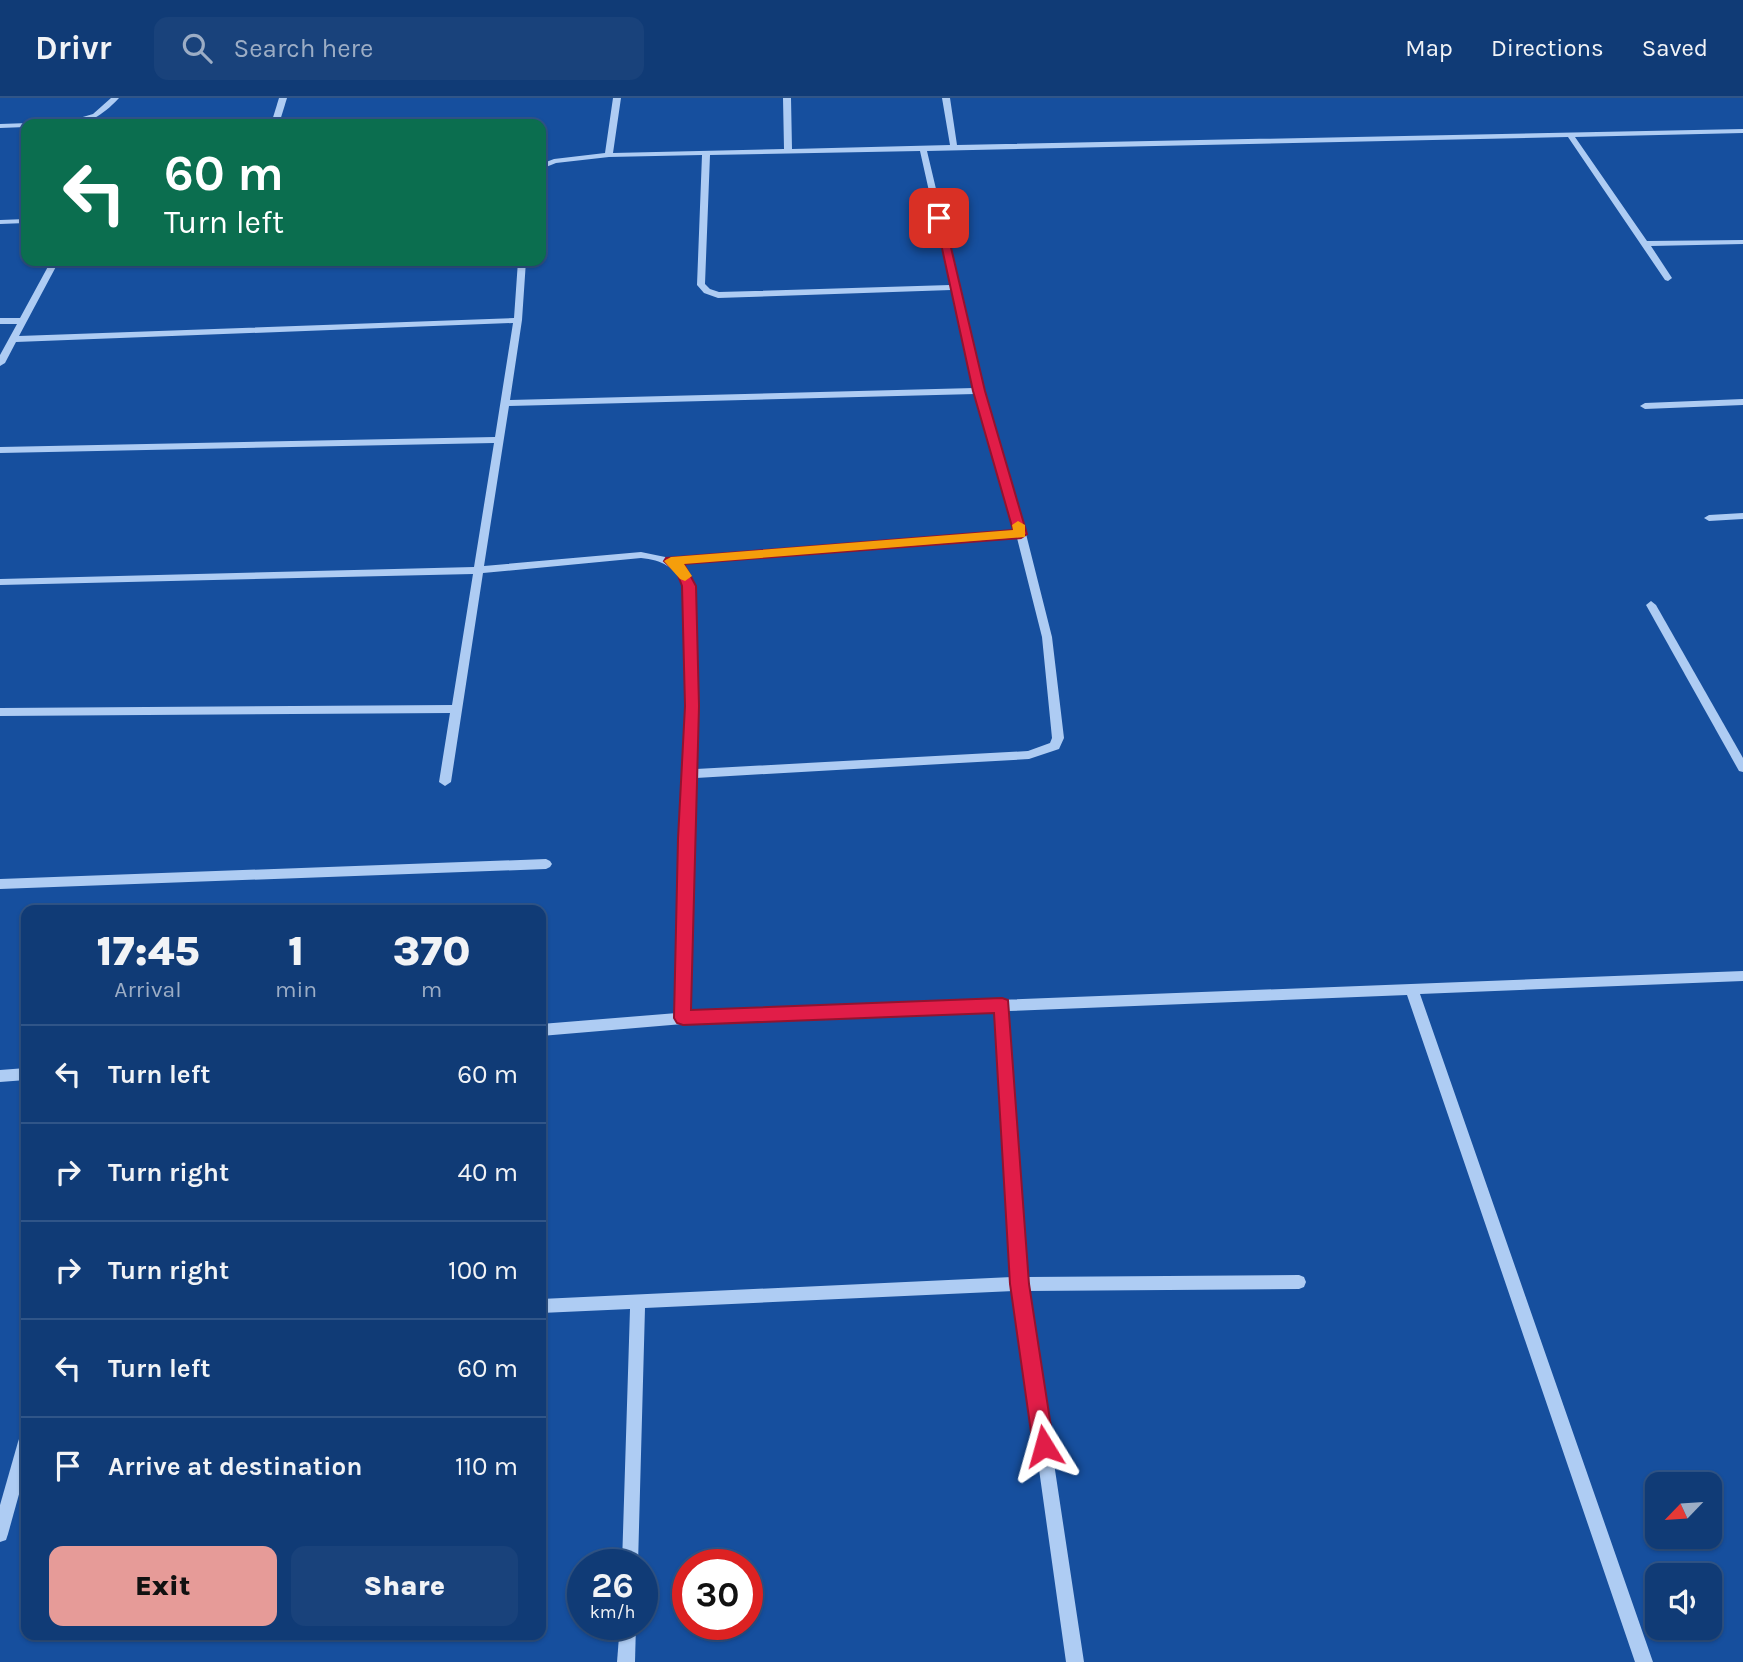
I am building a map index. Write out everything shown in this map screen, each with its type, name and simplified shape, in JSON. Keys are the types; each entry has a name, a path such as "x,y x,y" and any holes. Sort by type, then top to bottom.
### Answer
{"street":[{"path":"80,119 98,114 115,98"},
{"path":"277,119 283,98"},
{"path":"609,155 617,98"},
{"path":"787,98 788,152"},
{"path":"946,98 954,148"},
{"path":"97,119 98,114"},
{"path":"0,125 21,125"},
{"path":"546,164 609,155 1743,131"},
{"path":"1571,136 1668,278"},
{"path":"689,774 1029,755 1055,746 1058,738 1047,637 1021,534 979,391 923,149"},
{"path":"706,153 701,285 707,291 718,295 955,287"},
{"path":"0,222 21,221"},
{"path":"1645,244 1743,242"},
{"path":"0,363 52,266"},
{"path":"445,782 518,320 522,266"},
{"path":"13,338 518,320"},
{"path":"0,321 23,321"},
{"path":"505,403 979,391"},
{"path":"1645,406 1743,402"},
{"path":"0,450 499,440"},
{"path":"1709,518 1743,516"},
{"path":"671,561 1021,534"},
{"path":"0,582 478,570 640,555 656,555 671,561 683,571 689,586 692,706 683,1018"},
{"path":"1651,605 1743,768"},
{"path":"0,712 455,709"},
{"path":"0,884 546,864"},
{"path":"546,1030 683,1018 1743,976"},
{"path":"1412,990 1644,1662"},
{"path":"1002,1005 1020,1284 1075,1662"},
{"path":"0,1076 21,1074"},
{"path":"546,1306 1020,1284 1299,1282"},
{"path":"630,1549 638,1301"},
{"path":"0,1535 21,1460"},
{"path":"626,1662 627,1640"}],"slow traffic":[{"path":"685,576 671,561 1021,534 1018,525"}],"route":[{"path":"939,218 979,391 1021,534 671,561 683,571 689,586 691,658 683,1018 1002,1005 1020,1284 1044,1446"}]}
